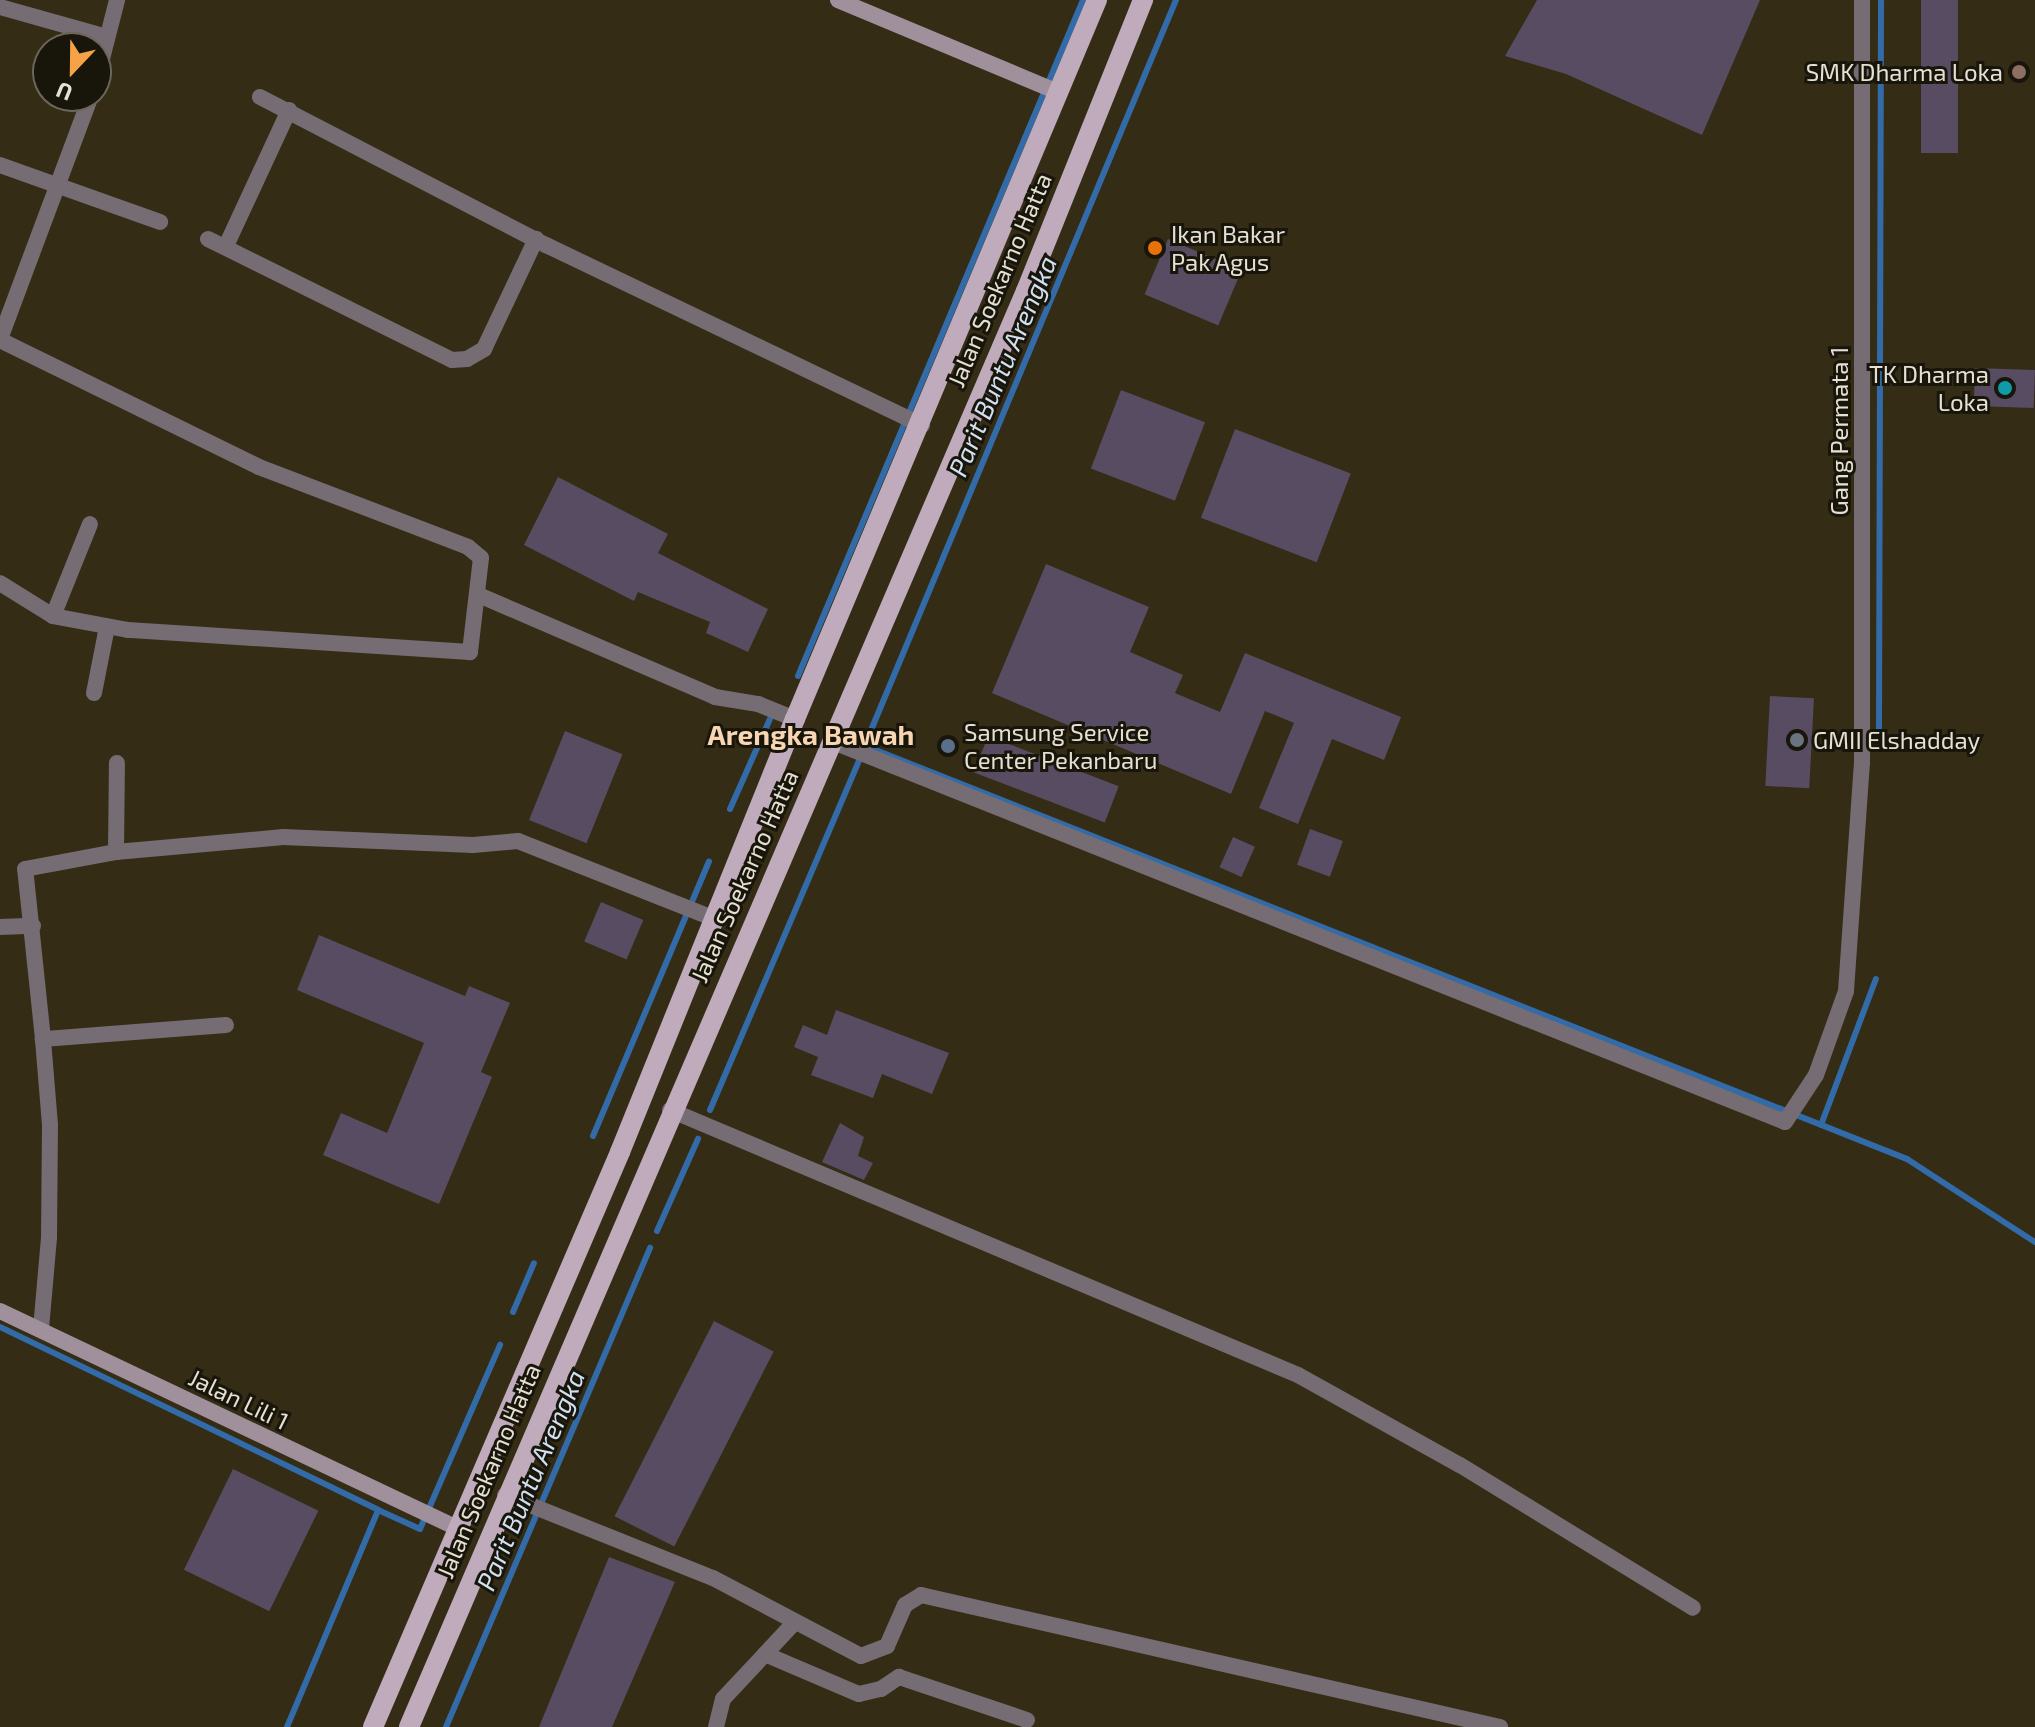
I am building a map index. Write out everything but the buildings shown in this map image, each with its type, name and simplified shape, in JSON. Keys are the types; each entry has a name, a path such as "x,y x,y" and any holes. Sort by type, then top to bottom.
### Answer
{"main road":[{"name":"Jalan Soekarno Hatta","path":"373,1727 709,916 787,715 1097,0"},
{"name":"Jalan Soekarno Hatta","path":"409,1727 670,1110 1026,291 1143,0"}],"street":[{"path":"108,32 117,0"},
{"path":"838,0 1055,91"},
{"name":"Gang Permata 1","path":"831,741 1785,1122 1816,1075 1846,991 1862,763 1862,0"},
{"path":"0,7 89,32"},
{"path":"260,97 536,239 915,422"},
{"path":"226,246 289,110"},
{"path":"0,583 53,616 107,627 470,652 481,596 481,558 476,551 259,467 0,340 85,112"},
{"path":"0,165 160,222"},
{"path":"208,239 452,360 484,349 536,239"},
{"path":"53,616 90,524"},
{"path":"481,596 715,697 787,715"},
{"path":"94,693 107,627"},
{"path":"116,852 117,763"},
{"path":"41,1329 49,1238 50,1125 33,926 25,869 116,852 283,837 473,845 518,841 679,901 709,916"},
{"path":"0,927 33,926"},
{"path":"43,1039 226,1025"},
{"path":"670,1110 1298,1375 1460,1465 1693,1608"},
{"name":"Jalan Lili 1","path":"0,1311 457,1528"},
{"path":"505,1495 713,1578 795,1622 869,1656 887,1646 912,1598 936,1597 1500,1727"},
{"path":"716,1727 723,1699 795,1622"},
{"path":"765,1654 859,1694 881,1689 899,1677 1027,1720"}],"waterway":[{"name":"Parit Buntu Arengka","path":"798,676 1083,0"},
{"name":"Parit Buntu Arengka","path":"864,747 1176,0"},
{"path":"1879,729 1881,0"},
{"name":"Parit Buntu Arengka","path":"730,809 772,714"},
{"path":"868,747 1907,1159 2035,1242"},
{"name":"Parit Buntu Arengka","path":"710,1110 859,760"},
{"name":"Parit Buntu Arengka","path":"593,1136 709,862"},
{"path":"1821,1125 1876,979"},
{"name":"Parit Buntu Arengka","path":"657,1231 698,1139"},
{"name":"Parit Buntu Arengka","path":"446,1727 650,1248"},
{"name":"Parit Buntu Arengka","path":"513,1312 534,1263"},
{"path":"0,1327 378,1510"},
{"name":"Parit Buntu Arengka","path":"287,1727 378,1510 420,1529 500,1345"}],"place":[{"name":"SMK Dharma Loka","path":"2019,72"},
{"name":"Ikan Bakar Pak Agus","path":"1155,248"},
{"name":"TK Dharma Loka","path":"2005,388"},
{"name":"GMII Elshadday","path":"1797,740"},
{"name":"Samsung Service Center Pekanbaru","path":"948,746"}],"district":[{"name":"Arengka Bawah","path":"811,734"}]}
